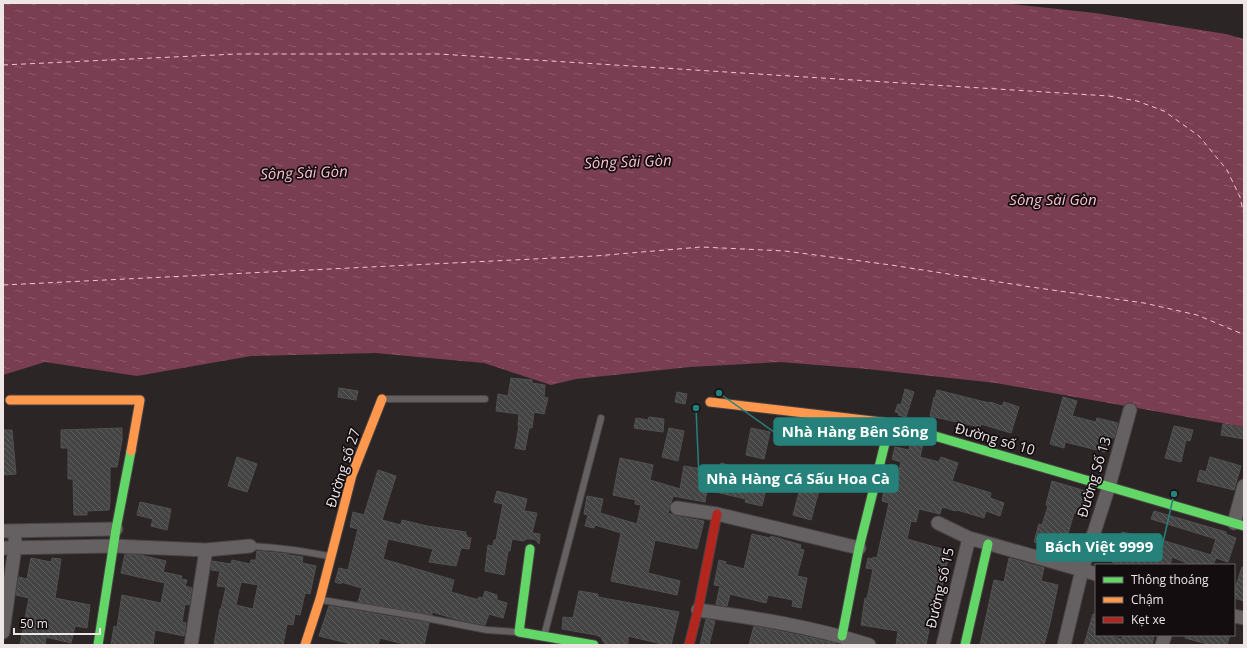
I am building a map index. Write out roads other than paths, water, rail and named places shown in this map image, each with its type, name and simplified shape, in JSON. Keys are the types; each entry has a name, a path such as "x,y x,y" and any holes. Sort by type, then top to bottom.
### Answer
{"street":[{"name":"Đường số 27","path":"304,645 320,600 352,475 382,399"},
{"path":"10,400 140,400 116,529 98,645"},
{"name":"Đường số 10","path":"710,402 890,423 1239,524"},
{"name":"Đường Số 13","path":"1064,645 1082,570 1109,486 1130,410"},
{"path":"842,636 859,548 890,423"},
{"path":"1239,524 1244,486"},
{"path":"677,508 717,514 859,548"},
{"path":"689,645 698,610 717,514"},
{"path":"938,523 968,538 1095,574"},
{"path":"3,632 9,530 116,529"},
{"name":"Đường số 15","path":"943,645 968,538"},
{"path":"965,645 988,544"},
{"path":"9,547 114,546 206,550 250,546"},
{"path":"530,549 519,632 535,639 594,645"},
{"path":"191,645 206,550"},
{"path":"698,610 753,618 842,636 869,645"},
{"path":"950,616 970,623"}],"lane":[{"name":"Đường số 27","path":"382,399 485,399"},
{"path":"535,639 601,418"},
{"path":"250,546 270,546 331,556"},
{"path":"320,600 416,616 486,630 519,632"}],"water":[{"name":"Sông Sài Gòn","path":"3,3 1003,3 1095,13 1226,34 1244,39 1244,427 996,383 867,369 780,362 690,367 576,379 551,385 484,363 375,353 251,356 137,376 45,362 3,375"}],"place":[{"name":"Nhà Hàng Bên Sông","path":"719,393"},
{"name":"Nhà Hàng Cá Sấu Hoa Cà","path":"696,408"},
{"name":"Bách Việt 9999","path":"1174,494"}]}
